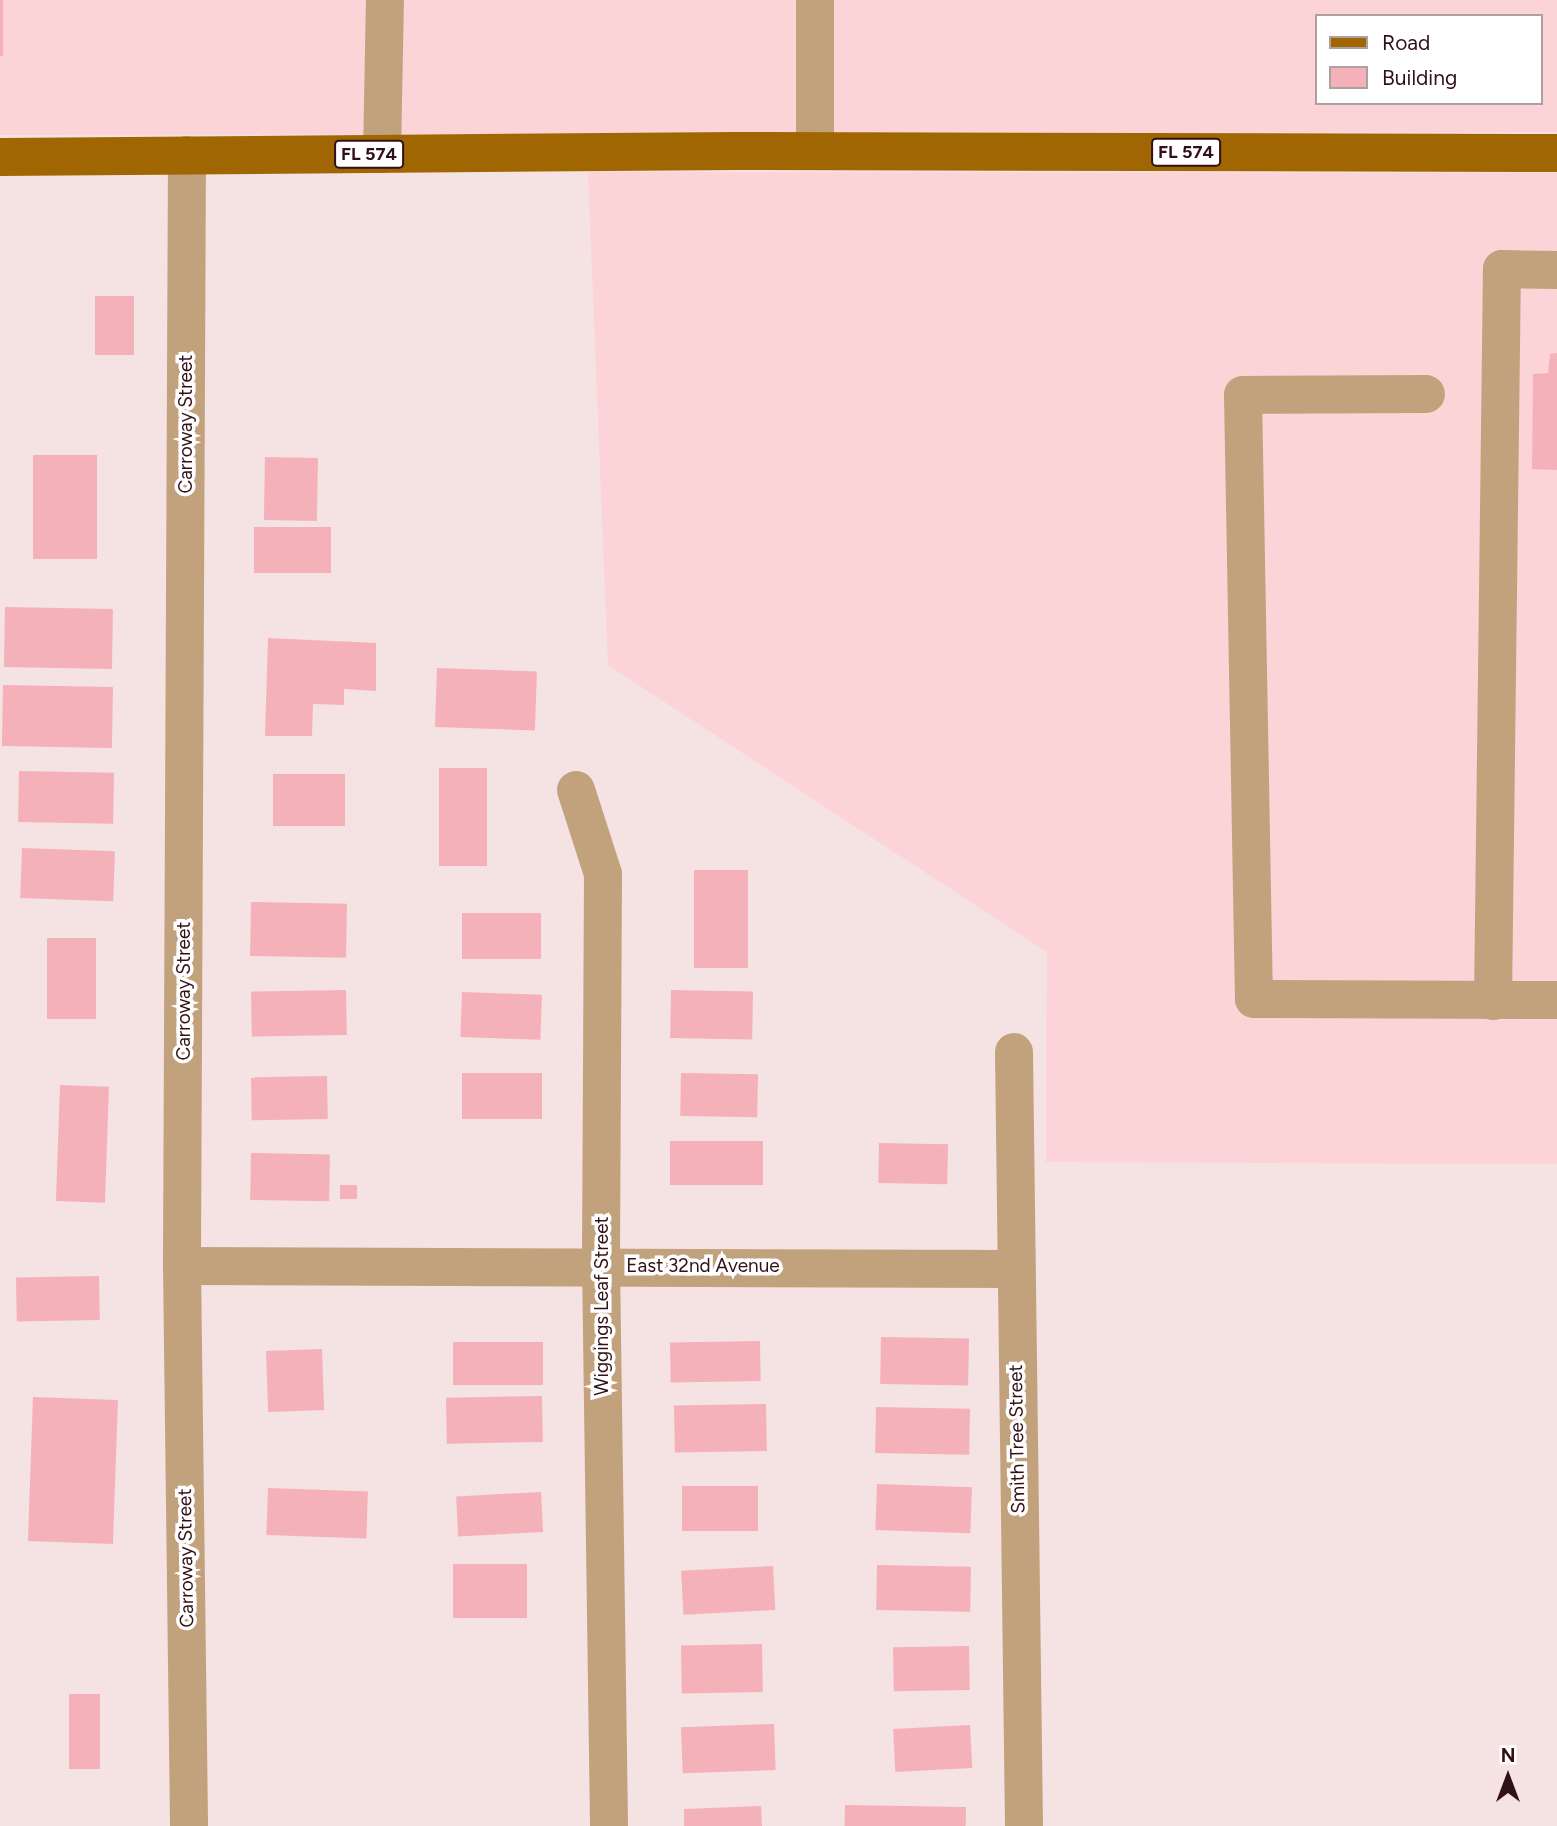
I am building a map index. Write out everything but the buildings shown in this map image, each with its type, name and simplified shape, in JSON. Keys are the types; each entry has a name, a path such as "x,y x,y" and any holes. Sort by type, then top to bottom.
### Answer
{"main road":[{"name":"FL 574","path":"0,157 815,151 1557,153"}],"street":[{"path":"382,154 385,0"},
{"path":"815,0 815,151"},
{"name":"Carroway Street","path":"187,155 182,1266 190,1826"},
{"path":"1493,1001 1502,269 1557,270"},
{"path":"1426,394 1243,395 1254,999 1557,1000"},
{"name":"Wiggings Leaf Street","path":"576,790 604,874 601,1265 609,1826"},
{"name":"Smith Tree Street","path":"1014,1052 1014,1269 1024,1826"},
{"name":"East 32nd Avenue","path":"182,1266 601,1265 1014,1269"}],"shaded area":[{"path":"0,0 1557,0 1557,132 0,135"},
{"path":"588,172 1557,173 1557,1164 1046,1162 1047,952 608,665"}]}
